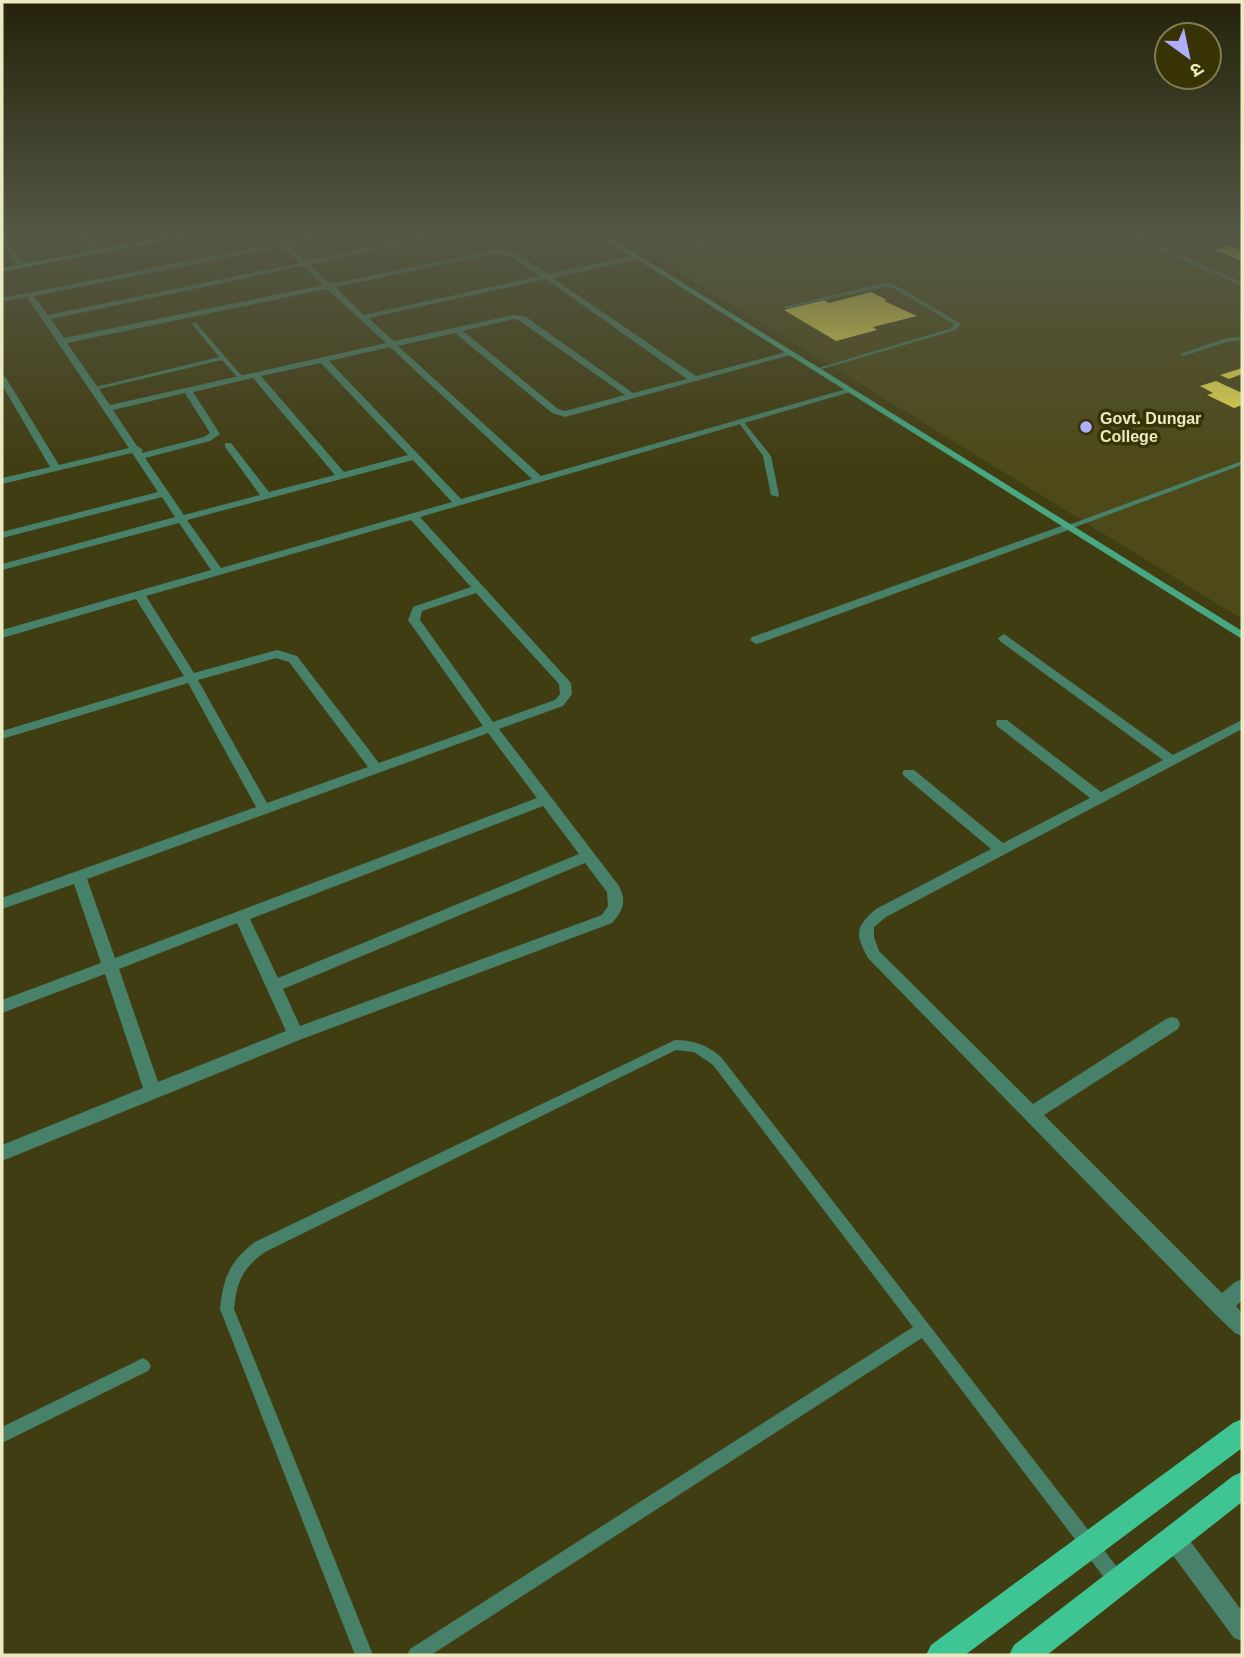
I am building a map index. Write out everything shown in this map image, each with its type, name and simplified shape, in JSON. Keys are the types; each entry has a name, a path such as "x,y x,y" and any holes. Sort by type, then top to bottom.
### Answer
{"main road":[{"path":"941,1655 1242,1432"},
{"path":"1024,1655 1242,1485"}],"street":[{"path":"42,312 218,572"},
{"path":"46,318 73,312"},
{"path":"63,341 198,312"},
{"path":"359,312 538,479"},
{"path":"364,317 385,312"},
{"path":"598,312 695,380"},
{"path":"724,312 1242,636"},
{"path":"108,408 508,317 518,318 633,397"},
{"path":"455,329 559,413 571,413 790,354"},
{"path":"322,359 458,502"},
{"path":"254,374 341,475"},
{"path":"2,378 6,394 56,468"},
{"path":"2,481 207,439 215,434 187,389"},
{"path":"2,634 849,391"},
{"path":"228,445 266,495"},
{"path":"2,566 416,456"},
{"path":"2,535 163,494"},
{"path":"2,904 491,728 559,703 566,697 565,683 412,515"},
{"path":"756,640 1067,527"},
{"path":"3,1148 153,1092 296,1034 607,919 616,909 618,900 614,890 491,728 415,621 414,616 418,609 479,588"},
{"path":"139,595 190,676 264,810"},
{"path":"1004,638 1173,761"},
{"path":"2,735 190,676 277,654 293,659 377,769"},
{"path":"1002,723 1100,798"},
{"path":"1242,724 881,913 867,925 866,937 873,954 1242,1326"},
{"path":"909,773 1002,850"},
{"path":"2,1007 545,800"},
{"path":"274,986 588,856"},
{"path":"79,876 153,1092"},
{"path":"241,916 296,1034"},
{"path":"1031,1114 1172,1024"},
{"path":"1220,1306 1242,1288"},
{"path":"1174,1538 1242,1630"}],"lane":[{"path":"817,370 954,329 958,324 938,312"},
{"path":"195,324 240,377"},
{"path":"1183,354 1226,340 1241,339"},
{"path":"94,388 223,358"},
{"path":"741,422 766,456 775,495"},
{"path":"1067,527 1242,463"},
{"path":"364,1655 227,1309 228,1289 234,1273 242,1259 260,1247 675,1045 692,1044 703,1048 718,1061 1118,1582"},
{"path":"415,1655 923,1329"},
{"path":"2,1435 143,1366"}],"shaded area":[{"name":"Govt. Dungar College","path":"744,312 1242,312 1242,619"}],"building":[{"path":"788,312 909,312 917,316 873,327 877,330 836,341"},
{"path":"1242,368 1242,374 1229,379 1220,375"},
{"path":"1216,381 1242,393 1242,405 1234,408 1207,395 1213,393 1200,386"}],"place":[{"name":"Govt. Dungar College","path":"1086,427"}]}
